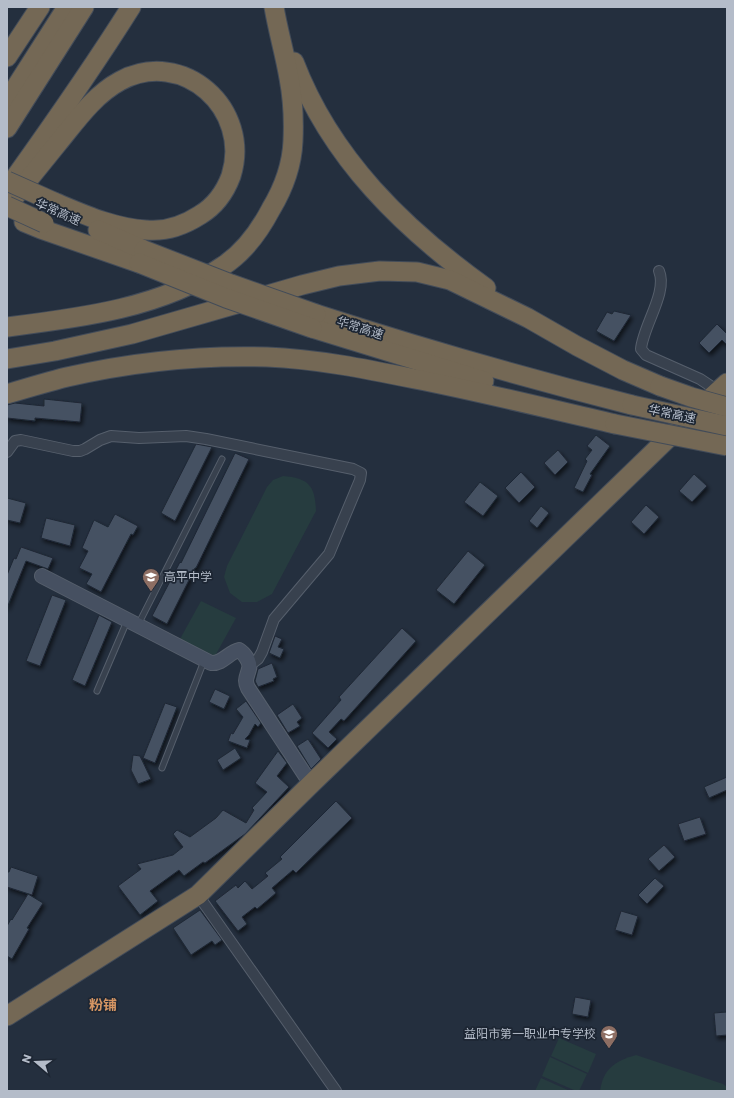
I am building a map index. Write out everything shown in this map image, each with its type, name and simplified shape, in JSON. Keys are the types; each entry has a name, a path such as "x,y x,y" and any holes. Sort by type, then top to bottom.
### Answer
{"highway":[{"path":"7,44 35,7"},
{"path":"7,57 40,7"},
{"path":"7,101 67,7"},
{"path":"7,128 84,7"},
{"path":"7,189 47,133 131,7"},
{"path":"275,7 287,44 310,100 328,131 350,162 378,195 437,251 528,318"},
{"path":"7,327 108,311 172,293 224,266 247,244 265,222 278,196 287,174 293,143 294,112 289,77 275,7"},
{"path":"7,206 99,96 120,81 139,73 162,71 182,75 197,83 210,92 222,107 231,125 235,144 234,164 229,182 219,200 205,212 188,223 169,229 146,230 126,228 108,223 47,216 7,214"},
{"path":"7,181 47,216"},
{"name":"华常高速","path":"7,189 47,216"},
{"name":"华常高速","path":"7,206 47,216 141,257 231,284 314,321 458,358 539,381 623,416 727,440"},
{"path":"7,359 55,351 132,334 302,285 339,276 380,271 417,272 450,280 528,318 616,367 660,386 691,397 725,393"},
{"path":"7,394 67,377 140,364 199,358 267,358 313,361 623,416 727,446"},
{"path":"7,1016 198,895 694,413 725,393"},
{"name":"华常高速","path":"623,416 727,426"}],"street":[{"path":"659,271 661,277 660,293 642,339 641,349 646,355 700,379 725,393"},
{"path":"7,452 14,441 21,440 73,451 80,451 111,436 139,438 186,436 353,469 361,472 360,480 332,548 323,561 274,619 262,652 250,665 246,676 248,688 311,784"},
{"path":"42,576 212,664 216,664 239,650 243,652 250,665"},
{"path":"198,895 336,1091"}],"lane":[{"path":"97,691 222,458"},
{"path":"162,768 205,660"}],"green space":[{"path":"283,476 305,481 309,485 314,495 316,511 272,594 257,602 242,602 230,593 224,577 227,566 267,487 273,480"},
{"path":"201,601 236,618 215,656 180,639"},
{"path":"559,1038 596,1054 588,1073 551,1056"},
{"path":"636,1055 723,1084 727,1087 727,1091 600,1091 604,1077 611,1067 622,1060"},
{"path":"550,1057 587,1074 579,1091 542,1076"},
{"path":"541,1078 570,1091 535,1091"}],"building":[{"path":"614,311 631,315 614,341 596,331 607,312 612,314"},
{"path":"717,324 727,334 727,345 722,340 709,353 699,343"},
{"path":"44,399 82,403 80,422 35,418 35,421 7,418 7,405 15,403 44,406"},
{"path":"596,435 610,446 590,474 592,475 583,492 574,488 587,461 585,459 592,450 587,446"},
{"path":"196,444 212,447 175,521 161,513"},
{"path":"558,450 568,462 555,475 544,463"},
{"path":"235,453 249,459 167,624 152,616 180,562 181,563"},
{"path":"521,472 535,487 519,503 505,488"},
{"path":"694,474 707,486 692,502 679,491"},
{"path":"480,482 498,496 483,516 464,502"},
{"path":"7,498 26,503 20,523 7,520"},
{"path":"646,505 659,517 644,534 631,522"},
{"path":"541,506 549,513 537,528 529,521"},
{"path":"115,514 138,526 133,535 131,534 101,592 86,584 92,574 79,568 88,551 82,548 94,520 108,527"},
{"path":"46,518 75,525 70,546 41,538"},
{"path":"21,547 53,558 48,569 26,561 7,608 7,575 14,558 16,559"},
{"path":"468,551 485,565 454,604 436,590"},
{"path":"52,595 66,600 40,666 26,661"},
{"path":"99,615 112,622 85,686 72,680"},
{"path":"402,628 416,641 344,721 341,719 329,732 337,739 328,748 312,733 341,700 339,697"},
{"path":"275,636 282,639 278,647 284,649 280,658 269,653"},
{"path":"272,663 277,677 273,679 274,681 258,687 255,681 258,669"},
{"path":"215,689 230,696 224,709 209,702"},
{"path":"246,701 261,723 258,727 255,724 245,739 250,740 247,748 228,741 231,733 233,734 243,717 236,709"},
{"path":"165,703 177,707 155,763 143,758"},
{"path":"293,704 302,718 297,722 300,726 288,733 277,715"},
{"path":"308,739 321,759 311,769 297,746"},
{"path":"235,748 241,758 223,770 217,760"},
{"path":"278,751 287,763 277,776 289,787 245,834 205,863 203,862 184,876 179,870 150,891 158,901 140,915 118,886 141,869 137,864 173,855 183,847 173,834 177,830 190,837 216,818 223,810 246,823 254,810 252,808 267,792 255,783"},
{"path":"133,755 140,756 151,779 138,784 131,770"},
{"path":"727,777 727,790 709,798 704,787"},
{"path":"336,801 352,818 296,873 293,870 272,888 276,893 257,909 255,907 242,917 247,924 238,931 215,901 236,885 238,888 245,881 252,889 268,876 265,873 282,859 280,857"},
{"path":"700,817 706,834 684,841 678,824"},
{"path":"664,845 675,857 659,871 648,859"},
{"path":"11,867 38,876 32,895 7,887 7,872 9,872"},
{"path":"655,878 664,886 647,904 638,895"},
{"path":"28,894 43,903 27,928 29,929 12,959 7,956 7,926"},
{"path":"200,910 222,940 215,945 212,941 191,955 173,928"},
{"path":"621,911 638,916 632,935 615,930"},
{"path":"575,997 591,1000 588,1017 572,1014"},
{"path":"727,1012 727,1035 716,1036 714,1013"}],"place":[{"name":"高平中学","path":"151,592"},
{"name":"益阳市第一职业中专学校","path":"609,1049"}],"district":[{"name":"粉铺","path":"103,1005"}]}
